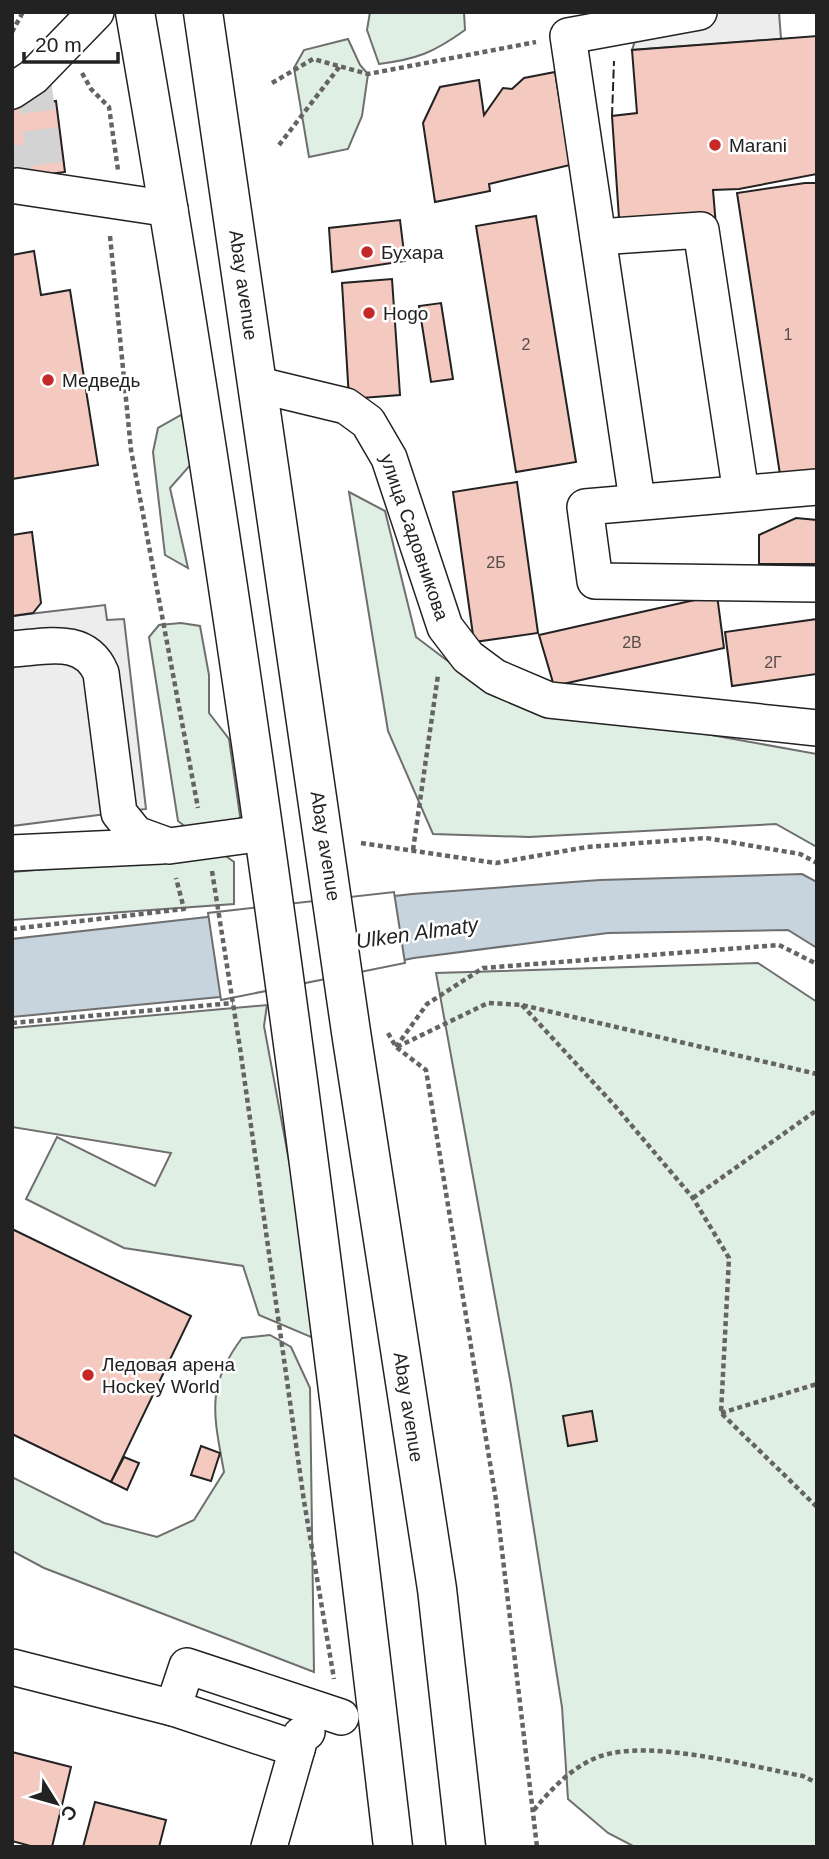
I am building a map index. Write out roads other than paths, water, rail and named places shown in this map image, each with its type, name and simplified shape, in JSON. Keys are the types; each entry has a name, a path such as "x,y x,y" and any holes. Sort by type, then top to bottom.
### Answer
{"main road":[{"path":"135,12 170,209 272,881 393,1847"},
{"name":"Abay avenue","path":"203,12 329,872 367,1029 437,1589 466,1847"}],"street":[{"path":"23,84 96,12"},
{"path":"637,500 568,36 699,12"},
{"path":"17,186 170,209"},
{"path":"597,237 701,230 741,493"},
{"name":"улица Садовникова","path":"259,385 346,406 368,422 389,458 445,627 468,657 495,677 549,700 817,728"},
{"path":"817,487 637,500 585,507 596,581 817,584"},
{"path":"12,649 71,646 85,650 96,661 101,673 119,813 136,834 169,846"},
{"path":"12,853 169,846 264,833"},
{"path":"173,1708 187,1666 341,1717"},
{"path":"12,1667 173,1708 297,1749"},
{"path":"269,1847 301,1735 376,1701"}],"water":[{"name":"Ulken Almaty","path":"802,874 817,882 817,948 788,930 608,933 414,958 220,997 12,1017 12,939 412,894 600,880"}],"tunnel":[{"path":"33,77 48,190"},
{"path":"12,146 17,186"}],"place":[{"name":"Marani","path":"715,145"},
{"name":"Бухара","path":"367,252"},
{"name":"Hogo","path":"369,313"},
{"name":"Медведь","path":"48,380"},
{"name":"Ледовая арена Hockey World","path":"88,1375"}]}
